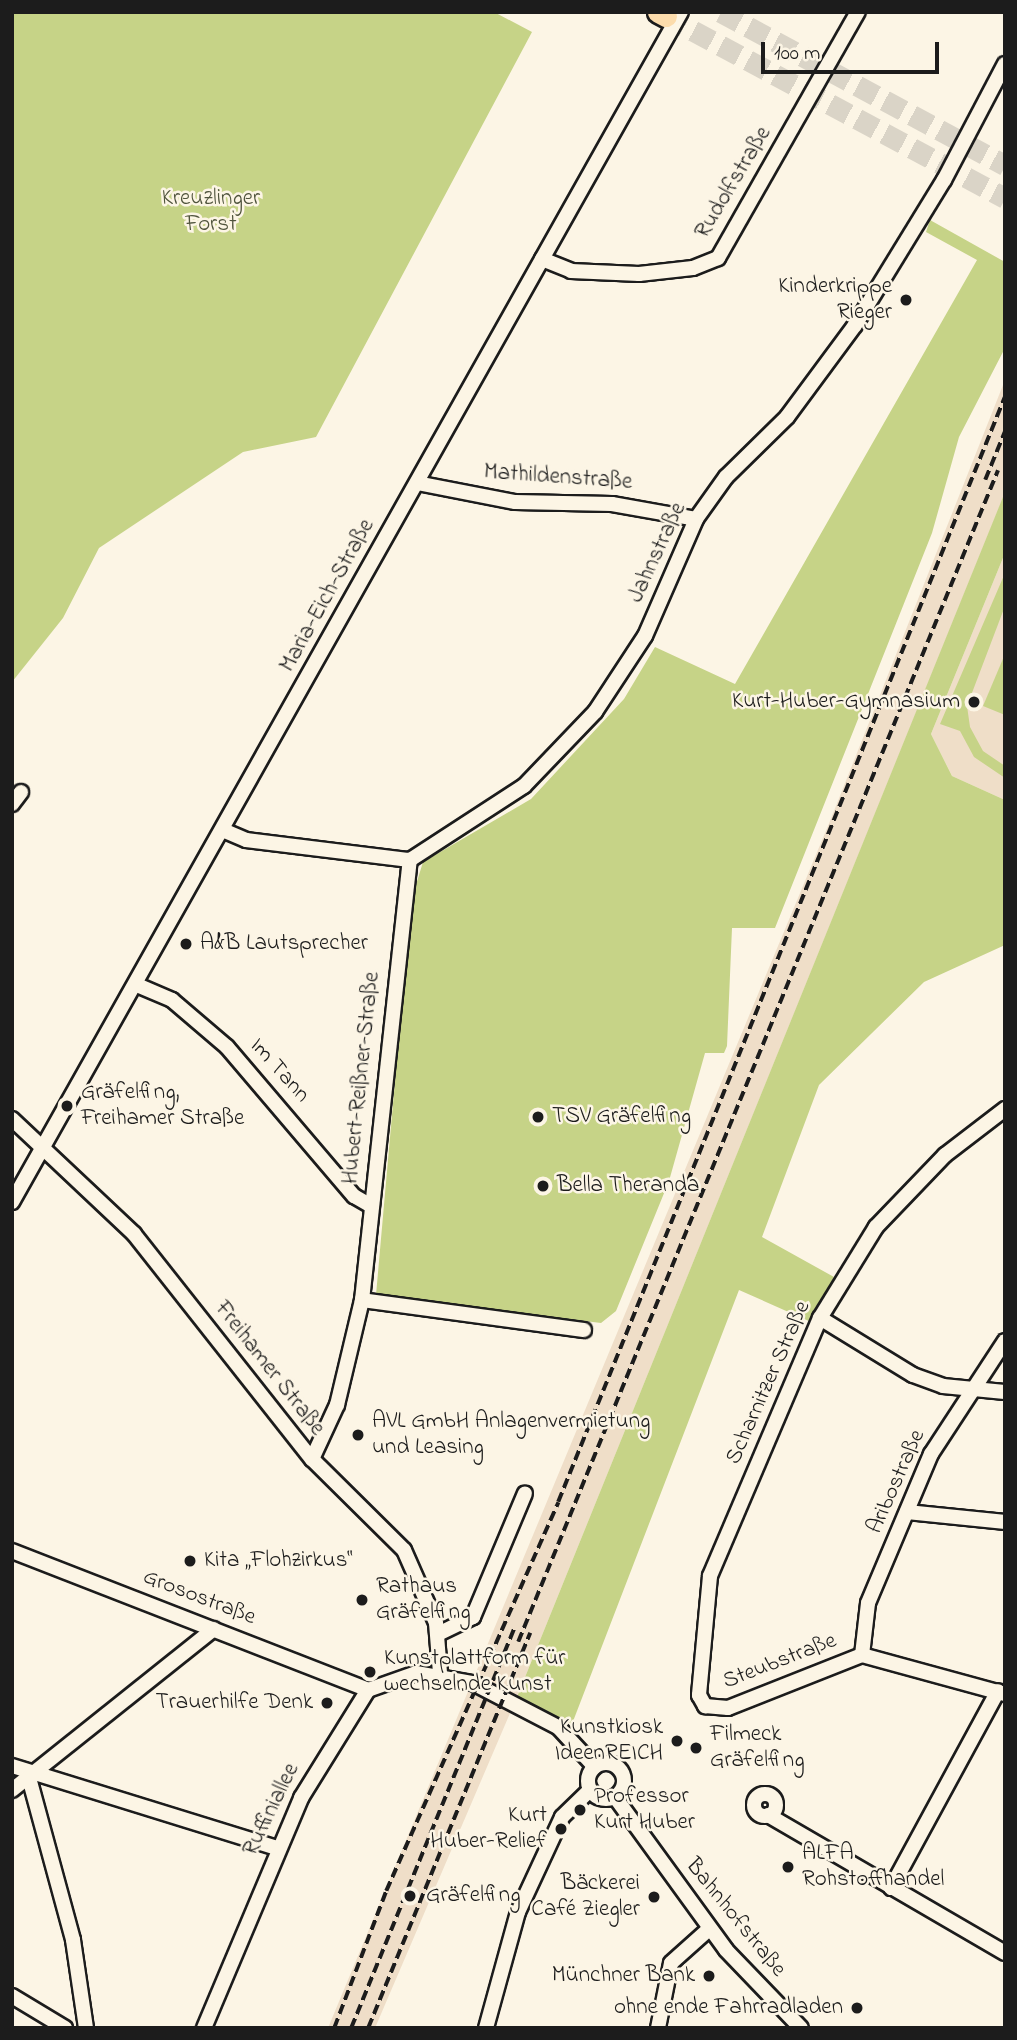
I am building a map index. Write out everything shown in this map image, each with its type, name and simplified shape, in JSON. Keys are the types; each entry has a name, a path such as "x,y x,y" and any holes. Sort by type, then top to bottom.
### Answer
{"street":[{"name":"Rudolfstraße","path":"542,259 571,271 639,274 693,268 718,258 858,12"},
{"name":"Maria-Eich-Straße","path":"12,1202 225,831 542,259 668,14"},
{"name":"Jahnstraße","path":"410,860 524,786 595,712 645,636 696,519 726,477 787,416 855,325 944,180 1005,64"},
{"name":"Mathildenstraße","path":"417,483 514,502 640,506 696,519"},
{"path":"12,804 21,792"},
{"path":"225,831 246,840 410,860"},
{"name":"Hubert-Reißner-Straße","path":"312,1459 337,1405 362,1300 410,860"},
{"name":"Im Tann","path":"137,985 172,1000 227,1047 354,1196 371,1206"},
{"name":"Scharnitzer Straße","path":"699,1695 710,1576 820,1318 876,1227 945,1155 1005,1109"},
{"name":"Freihamer Straße","path":"12,1119 134,1234 312,1459 404,1550 438,1633 440,1673"},
{"path":"362,1300 584,1330"},
{"path":"820,1318 913,1375 968,1389 1005,1392"},
{"name":"Aribostraße","path":"862,1655 868,1604 907,1512 968,1389 1005,1341"},
{"path":"438,1633 473,1617 525,1493"},
{"path":"907,1512 1005,1522"},
{"name":"Grosostraße","path":"12,1550 368,1690"},
{"path":"12,1790 28,1773 215,1629"},
{"name":"Steubstraße","path":"699,1695 705,1706 728,1709 862,1655 1002,1693"},
{"path":"368,1690 394,1676 440,1673 509,1699 558,1727 595,1767"},
{"name":"Ruffiniallee","path":"204,2028 277,1848 325,1754 368,1690"},
{"path":"891,1888 1002,1693"},
{"path":"590,1790 604,1799 615,1797 623,1785 621,1771 611,1764 595,1767"},
{"path":"12,1766 28,1773 51,1774 277,1848"},
{"path":"486,2028 518,1912 562,1818 590,1790 595,1767"},
{"path":"28,1773 28,1792 73,1940 86,2028"},
{"name":"Bahnhofstraße","path":"615,1797 709,1929 801,2028"},
{"path":"768,1815 1005,1953"},
{"path":"658,2028 671,1963 709,1929"},
{"path":"12,1996 65,2028"}],"shaded area":[{"path":"1005,380 1005,493 517,1697 375,2028 328,2028 830,821"},
{"name":"Kurt-Huber-Gymnasium","path":"1005,553 1005,800 952,776 931,734"}],"green space":[{"name":"Kreuzlinger Forst","path":"12,12 494,12 532,32 316,437 243,452 99,548 63,618 12,682"},
{"path":"930,220 1005,262 1005,348 959,437 932,533 775,928 732,928 727,1046 724,1053 705,1053 669,1181 616,1311 601,1323 376,1295 411,901 423,862 531,799 624,699 655,647 735,684 977,260 926,232"},
{"path":"1005,492 1005,553 931,734 952,776 1005,800 1005,945 924,982 819,1085 762,1237 834,1277 811,1322 739,1290 572,1724 517,1697"},
{"path":"1005,573 1005,606 967,706 970,727 983,751 1005,766 1005,778 974,757 960,731 940,724"},
{"path":"1005,654 1005,715 983,706"}],"tunnel":[{"path":"721,12 1005,165"},
{"path":"666,16 1005,198"}],"railway":[{"path":"334,2028 386,1891 558,1502 1005,396"},
{"path":"985,480 1005,431"},
{"path":"518,1642 998,470"},
{"path":"351,2028 515,1626"},
{"path":"368,2028 530,1633"}],"place":[{"name":"Kinderkrippe Rieger","path":"906,300"},
{"name":"Kurt-Huber-Gymnasium","path":"974,702"},
{"name":"A&B Lautsprecher","path":"186,944"},
{"name":"Gräfelfing, Freihamer Straße","path":"67,1106"},
{"name":"TSV Gräfelfing","path":"538,1117"},
{"name":"Bella Theranda","path":"543,1186"},
{"name":"AVL GmbH Anlagenvermietung und Leasing","path":"358,1435"},
{"name":"Kita „Flohzirkus“","path":"190,1561"},
{"name":"Rathaus Gräfelfing","path":"362,1600"},
{"name":"Kunstplattform für wechselnde Kunst","path":"370,1672"},
{"name":"Trauerhilfe Denk","path":"327,1703"},
{"name":"Kunstkiosk IdeenREICH","path":"677,1741"},
{"name":"Filmeck Gräfelfing","path":"696,1748"},
{"name":"Professor Kurt Huber","path":"580,1810"},
{"name":"Kurt Huber-Relief","path":"561,1829"},
{"name":"ALFA Rohstoffhandel","path":"788,1867"},
{"name":"Gräfelfing","path":"410,1896"},
{"name":"Bäckerei Café Ziegler","path":"654,1897"},
{"name":"Münchner Bank","path":"709,1976"},
{"name":"ohne ende Fahrradladen","path":"857,2008"}]}
